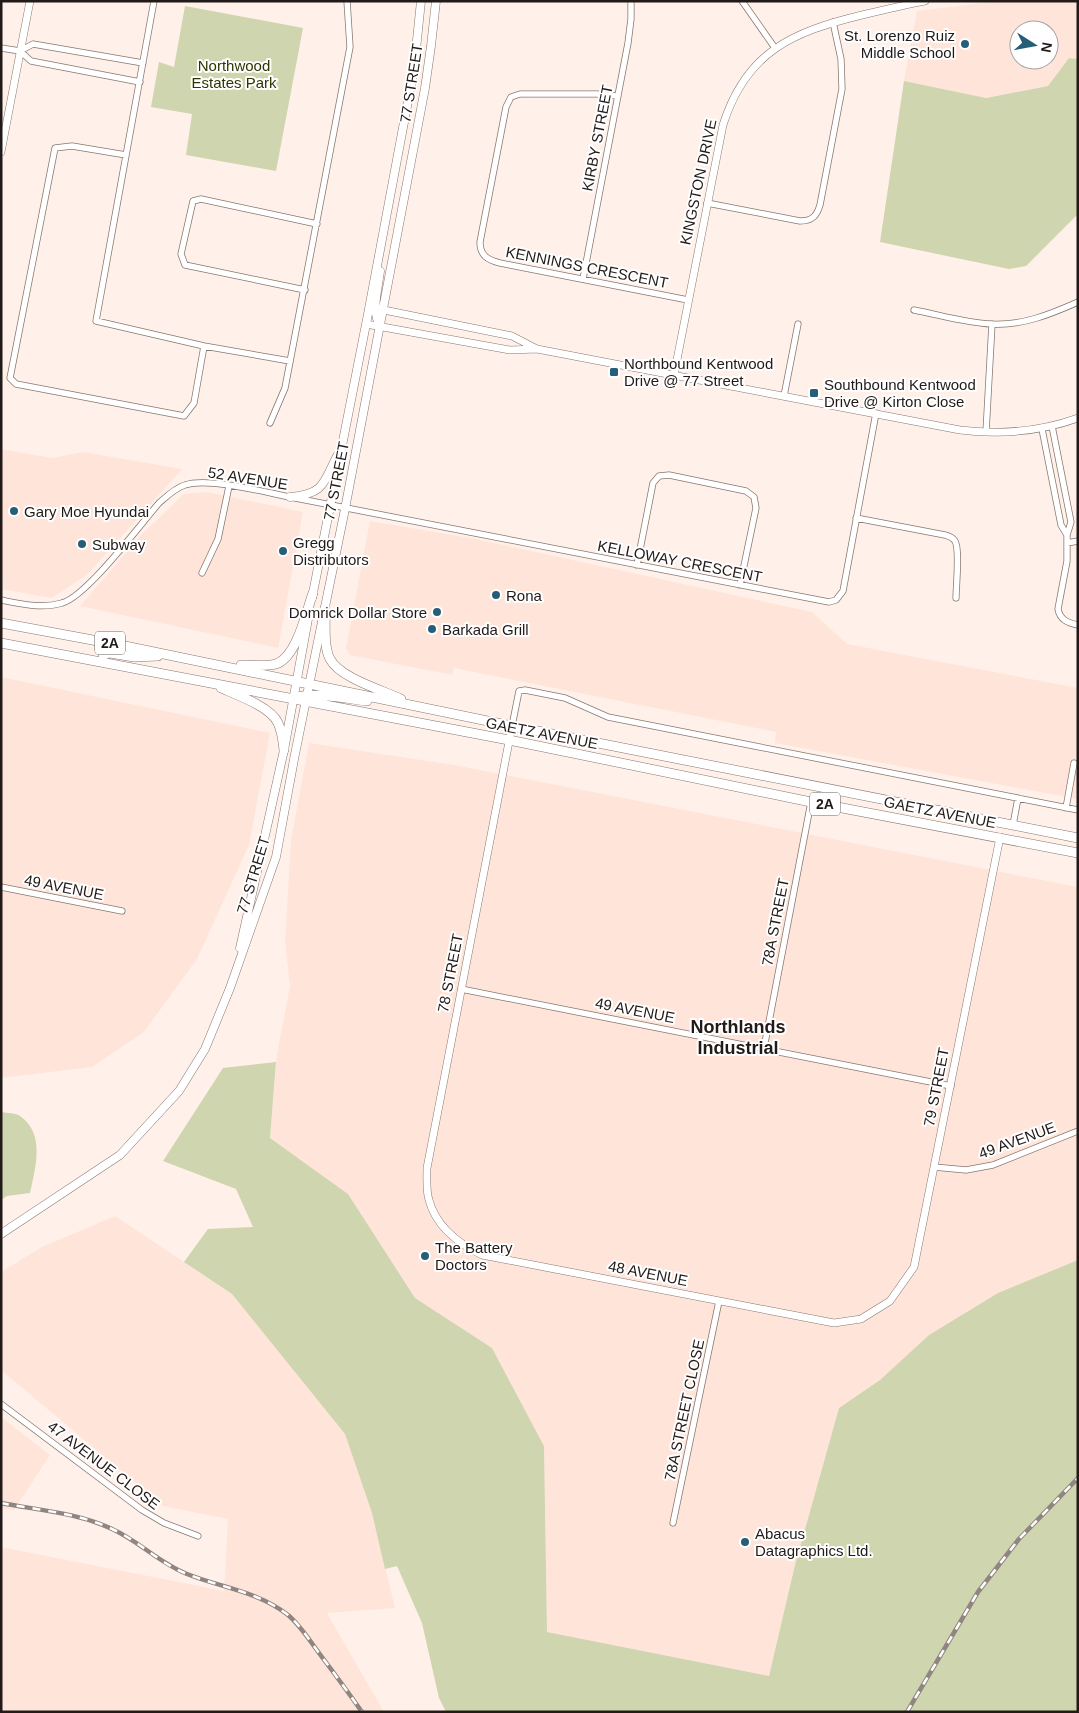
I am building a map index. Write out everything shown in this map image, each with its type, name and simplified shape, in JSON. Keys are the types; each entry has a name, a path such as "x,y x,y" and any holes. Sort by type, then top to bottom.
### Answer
{"main road":[{"name":"77 STREET","path":"376,309 381,265 378,254 414,69 421,1"},
{"name":"77 STREET","path":"230,988 284,750 366,324 376,309 425,88 432,46 436,1"},
{"path":"376,309 376,318 380,326"},
{"name":"77 STREET","path":"1,1234 120,1154 179,1091 205,1049 230,988 276,857 380,326"},
{"path":"290,497 308,495 320,488 341,447"},
{"path":"218,665 265,666 281,662 292,650 313,593"},
{"path":"325,608 328,650 333,664 342,672 417,706"},
{"name":"GAETZ AVENUE","path":"1,623 296,680 512,726 1078,838"},
{"name":"GAETZ AVENUE","path":"1,643 293,699 307,699 811,802 1078,853"},
{"path":"102,662 104,654 109,653 134,657 169,655"},
{"path":"210,682 272,714 278,723 284,750"},
{"path":"307,699 330,696 417,706"}],"street":[{"path":"1,152 30,1"},
{"path":"154,1 96,322 204,346 290,361"},
{"path":"270,423 285,388 350,47 347,1"},
{"name":"KIRBY STREET","path":"582,279 630,30 632,1"},
{"path":"742,1 775,48"},
{"name":"KINGSTON DRIVE","path":"674,375 723,125 742,82 763,58 775,48 802,32 833,22 926,1"},
{"path":"707,203 800,221 806,221 815,216 820,204 842,89 842,59 833,22"},
{"path":"20,51 33,44 143,63"},
{"path":"1,48 20,51 31,61 140,82"},
{"name":"KENNINGS CRESCENT","path":"618,96 597,94 520,94 511,97 506,107 480,242 482,253 485,257 500,263 688,300"},
{"path":"126,155 72,146 55,148 10,378 16,384 184,416 194,403 204,346"},
{"path":"304,290 185,265 181,254 193,201 201,199 317,224"},
{"path":"914,310 992,324 1031,319 1078,302"},
{"path":"376,309 512,336 538,349"},
{"path":"366,324 510,350 538,349 960,430 986,432 1029,431 1078,418"},
{"path":"784,396 798,324"},
{"path":"986,432 992,324"},
{"name":"KELLOWAY CRESCENT","path":"330,506 822,602 836,600 843,591 876,413"},
{"path":"1052,426 1070,522 1067,535 1067,561 1058,609 1059,614 1065,621 1078,625"},
{"path":"1042,429 1061,525 1067,535"},
{"path":"637,565 653,483 659,476 669,475 746,491 754,497 756,508 740,586"},
{"name":"52 AVENUE","path":"1,600 30,605 63,603 86,588 159,503 185,485 211,482 330,506"},
{"path":"202,574 218,539 229,486"},
{"path":"856,518 945,535 953,539 956,542 957,551 956,598"},
{"path":"1068,542 1078,542"},
{"name":"GAETZ AVENUE","path":"512,726 519,691 525,690 565,698 608,717 1078,810"},
{"name":"78 STREET","path":"441,1223 429,1200 427,1168 512,726"},
{"path":"1066,808 1074,763"},
{"path":"1013,825 1018,798"},
{"name":"78A STREET","path":"764,1048 811,802"},
{"name":"79 STREET","path":"860,1319 890,1301 914,1267 1000,838"},
{"name":"49 AVENUE","path":"1,887 122,911"},
{"name":"49 AVENUE","path":"461,989 951,1086"},
{"name":"49 AVENUE","path":"934,1167 966,1170 993,1165 1078,1131"},
{"name":"48 AVENUE","path":"441,1223 465,1246 482,1255 834,1324 860,1319"},
{"name":"78A STREET CLOSE","path":"673,1523 719,1301"},
{"name":"47 AVENUE CLOSE","path":"1,1404 142,1510 164,1523 198,1536"}],"shaded area":[{"name":"St. Lorenzo Ruiz Middle School","path":"998,1 1078,1 1078,59 1069,58 1048,86 986,98 904,81 917,11"},
{"path":"1,449 52,458 83,452 182,469 88,574 52,598 1,589"},
{"path":"207,492 303,512 278,648 80,606 143,533 184,494"},
{"path":"370,521 476,539 812,612 847,644 1078,688 1078,799 775,743 776,732 454,668 452,675 350,655 346,648"},
{"path":"1,677 270,733 249,845 197,959 144,1032 92,1067 1,1078"},
{"path":"309,743 454,765 1078,887 1078,1260 998,1293 929,1335 880,1380 839,1408 795,1565 769,1676 547,1632 544,1446 492,1348 415,1298 348,1194 270,1138 277,1054 290,986 285,942 291,840"},
{"path":"115,1216 232,1294 345,1434 372,1513 395,1608 327,1613 384,1712 1,1712 1,1547 224,1591 228,1519 163,1506 1,1370 1,1272 42,1247"},
{"path":"1,1417 50,1455 14,1510 1,1509"}],"green space":[{"name":"Northwood Estates Park","path":"185,6 303,28 276,171 186,155 192,114 151,107 159,62 174,67"},
{"path":"1069,58 1078,59 1078,214 1026,266 1009,269 880,242 904,81 986,98 1048,86"},
{"path":"276,1062 270,1138 348,1194 415,1298 492,1348 544,1446 547,1632 769,1676 795,1565 839,1408 880,1380 929,1335 998,1293 1078,1260 1078,1712 446,1712 439,1698 422,1623 397,1566 385,1569 372,1513 345,1434 232,1294 184,1262 208,1229 253,1227 236,1189 163,1161 223,1068"},
{"path":"1,1112 18,1115 28,1123 33,1132 37,1152 30,1193 7,1196 1,1200"}],"railway":[{"path":"907,1712 978,1592 1019,1539 1078,1478"},
{"path":"1,1503 86,1519 122,1534 167,1564 187,1574 264,1600 288,1615 301,1628 362,1712"}],"place":[{"name":"St. Lorenzo Ruiz Middle School","path":"965,44"},
{"name":"Northbound Kentwood Drive @ 77 Street","path":"614,372"},
{"name":"Southbound Kentwood Drive @ Kirton Close","path":"814,393"},
{"name":"Gary Moe Hyundai","path":"14,511"},
{"name":"Subway","path":"82,544"},
{"name":"Gregg Distributors","path":"283,551"},
{"name":"Rona","path":"496,595"},
{"name":"Domrick Dollar Store","path":"437,612"},
{"name":"Barkada Grill","path":"432,629"},
{"name":"The Battery Doctors","path":"425,1256"},
{"name":"Abacus Datagraphics Ltd.","path":"745,1542"}],"district":[{"name":"Northlands Industrial","path":"738,1037"}]}
